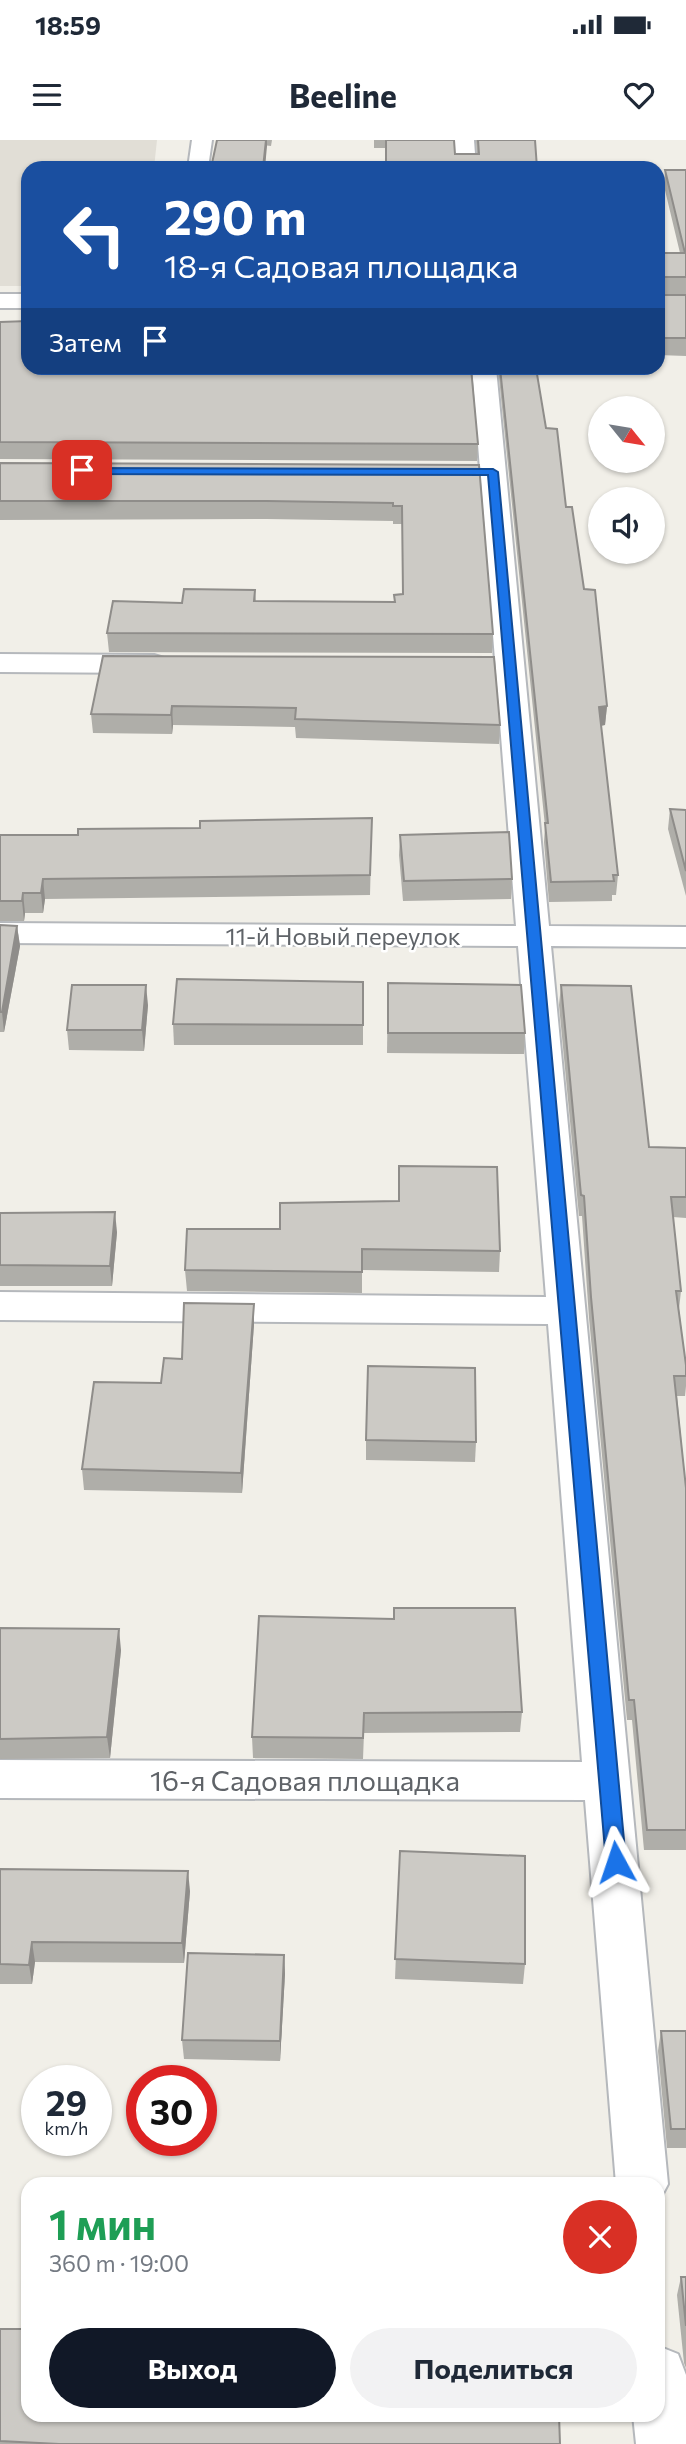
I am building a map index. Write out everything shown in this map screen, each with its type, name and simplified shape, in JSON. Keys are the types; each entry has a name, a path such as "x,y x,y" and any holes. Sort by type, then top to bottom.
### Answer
{"street":[{"path":"199,161 202,140"},
{"path":"464,140 466,161"},
{"path":"0,301 21,301"},
{"path":"484,375 479,472 496,665 533,936 609,1781 641,2177"},
{"path":"0,663 179,664"},
{"name":"11-й Новый переулок","path":"0,933 686,936"},
{"path":"0,1306 566,1311"},
{"name":"16-я Садовая площадка","path":"0,1779 609,1781"},
{"path":"662,2422 664,2444"}],"shaded area":[{"path":"0,140 157,140 155,161 21,161 21,286 0,286"}],"building":[{"path":"217,140 266,140 264,161 212,161"},
{"path":"386,140 454,140 455,154 479,154 478,140 535,140 536,161 386,161"},
{"path":"665,170 686,170 686,277 665,277 665,253 685,253"},
{"path":"665,295 686,295 686,338 665,338"},
{"path":"21,321 21,375 472,375 478,444 0,442 0,322"},
{"path":"501,375 537,375 546,428 557,429 566,507 572,507 584,589 595,590 607,706 599,707 618,875 613,875 614,881 551,882 545,823 548,823"},
{"path":"0,463 479,465 493,634 107,633 113,601 182,603 184,589 255,590 254,601 395,602 394,595 403,594 402,506 393,506 393,503 267,501 0,501"},
{"path":"103,656 494,657 500,725 295,719 296,708 172,706 171,715 91,714"},
{"path":"670,809 686,810 686,871"},
{"path":"372,818 370,875 43,879 41,893 23,893 22,901 0,901 0,835 78,835 78,829 200,828 200,821"},
{"path":"509,832 512,879 404,881 400,835"},
{"path":"0,925 17,926 2,1012 0,1012"},
{"path":"177,979 363,982 363,1025 173,1024"},
{"path":"388,983 521,985 525,1033 388,1033"},
{"path":"72,985 146,985 142,1030 67,1030"},
{"path":"561,985 631,986 649,1147 686,1148 686,1197 671,1197 681,1291 676,1291 686,1365 686,1376 674,1376 686,1488 686,1830 647,1830 634,1700 629,1700 584,1196 581,1195"},
{"path":"399,1166 497,1167 500,1251 362,1249 362,1272 185,1270 187,1229 280,1229 280,1203 399,1201"},
{"path":"115,1212 110,1266 0,1265 0,1213"},
{"path":"184,1303 254,1304 241,1473 82,1469 94,1382 161,1383 164,1358 182,1359"},
{"path":"368,1366 475,1368 476,1442 366,1440"},
{"path":"394,1608 515,1608 522,1712 364,1713 363,1738 252,1737 259,1616 394,1619"},
{"path":"0,1628 119,1629 107,1737 0,1739"},
{"path":"400,1851 525,1856 525,1964 395,1959"},
{"path":"0,1869 188,1871 182,1943 32,1942 29,1965 0,1964"},
{"path":"188,1953 284,1955 280,2041 182,2040"},
{"path":"661,2031 686,2031 686,2129 671,2129"},
{"path":"681,2277 686,2277 686,2326"},
{"path":"0,2329 21,2329 21,2422 559,2422 560,2444 59,2444 0,2441"}],"route":[{"path":"82,470 493,472 616,1862"}]}
